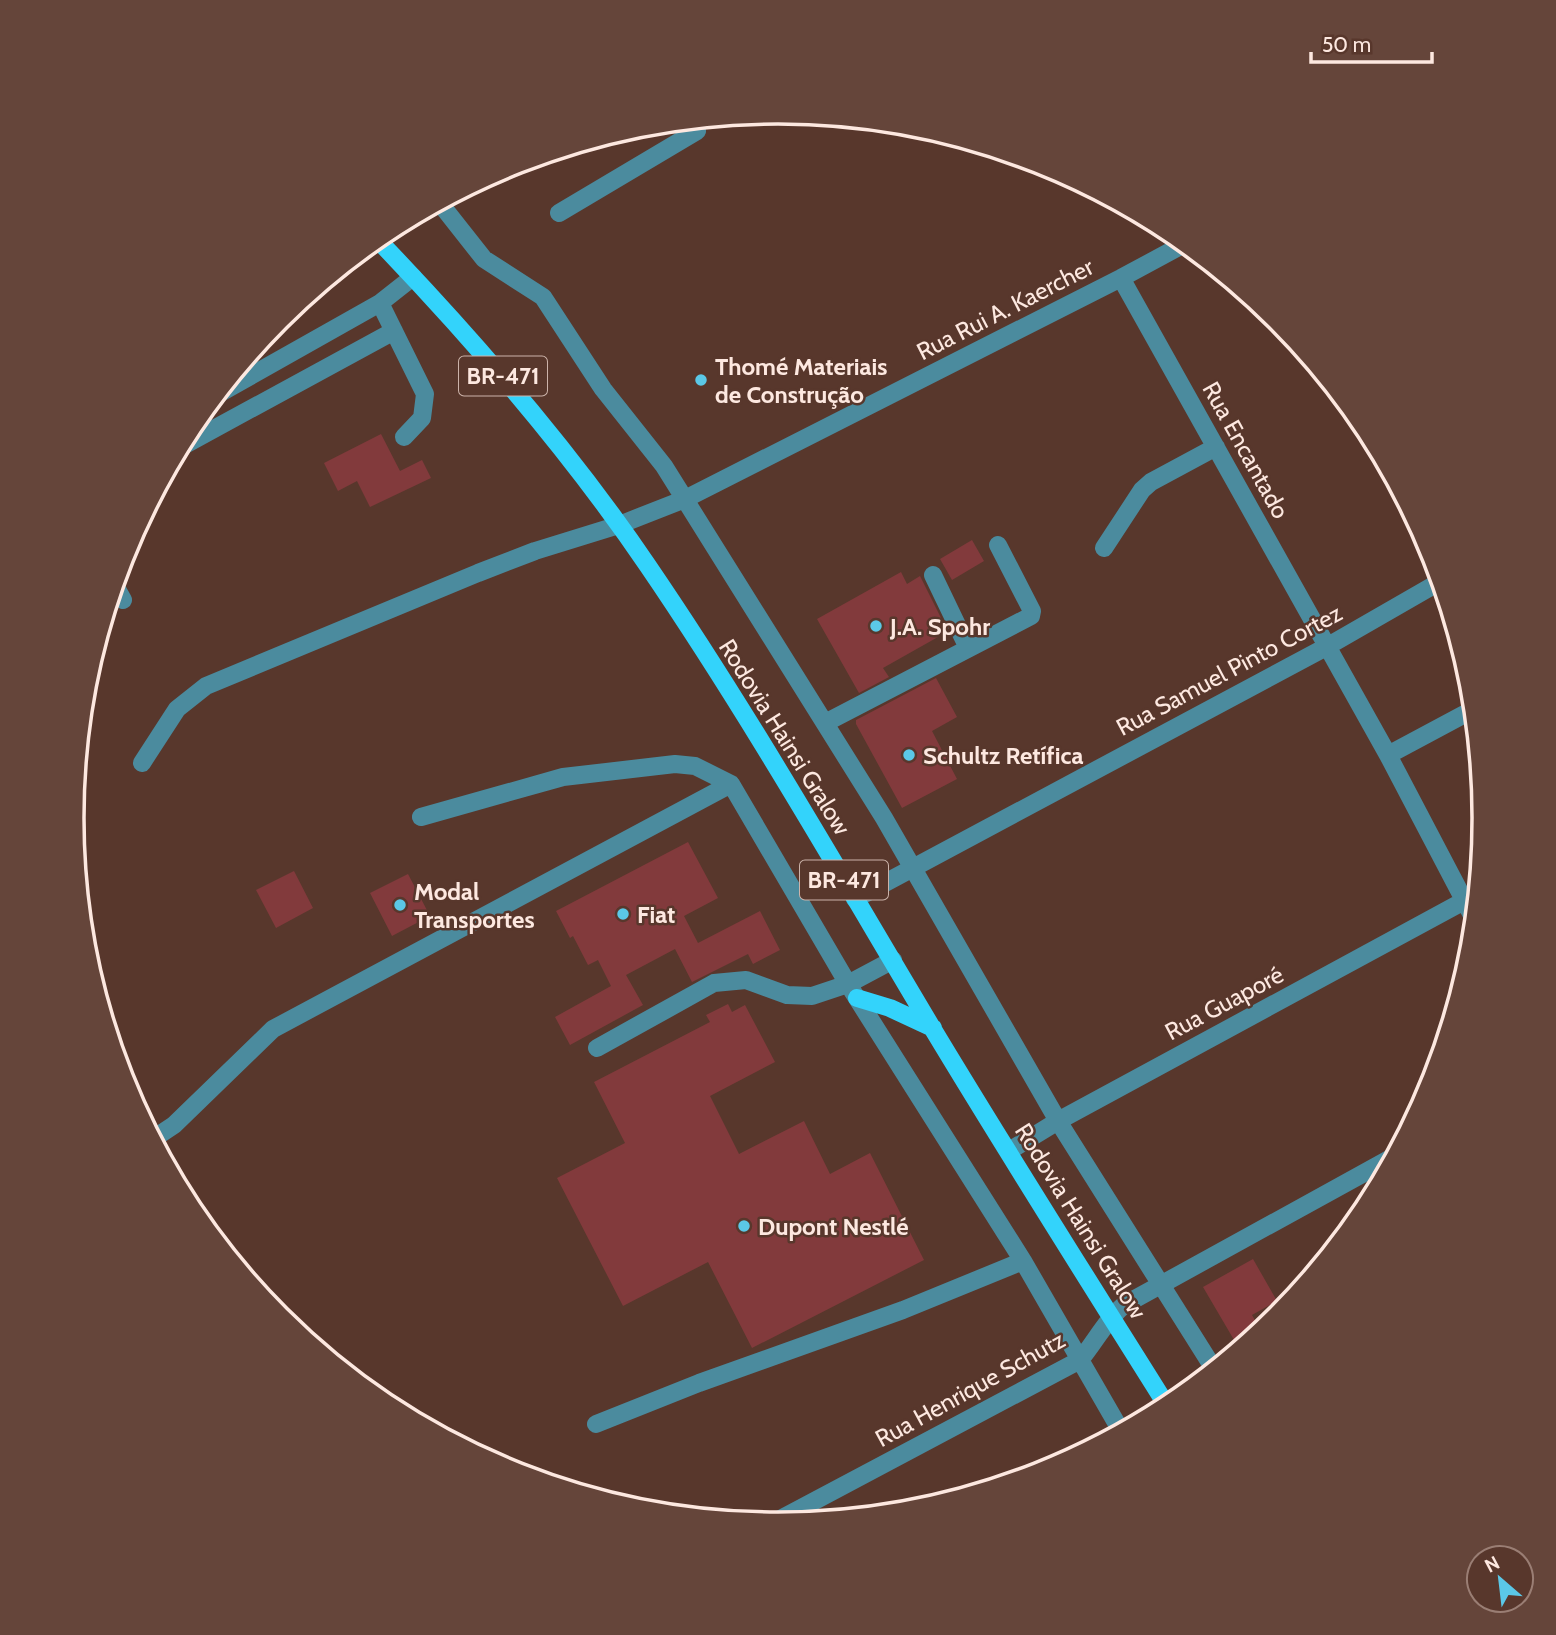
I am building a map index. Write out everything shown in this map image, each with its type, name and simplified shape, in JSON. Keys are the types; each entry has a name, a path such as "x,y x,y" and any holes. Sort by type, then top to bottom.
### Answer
{"main road":[{"name":"Rodovia Hainsi Gralow","path":"384,246 500,372 554,439 619,525 693,634 1161,1397"},
{"path":"852,991 933,1028"}],"street":[{"path":"559,213 697,131 695,128"},
{"path":"445,209 484,258 542,297 603,389 664,466 884,818 1058,1121 1209,1361"},
{"name":"Rua Rui A. Kaercher","path":"142,763 177,709 206,687 478,573 535,551 619,525 685,499 1176,249"},
{"path":"236,384 380,303 414,277"},
{"name":"Rua Encantado","path":"1121,278 1328,646 1466,905"},
{"path":"380,303 425,394 422,418 404,437"},
{"path":"197,438 394,331"},
{"path":"1104,548 1142,490 1151,482 1216,447"},
{"path":"825,723 1031,616 1032,611 998,545"},
{"path":"933,575 968,648"},
{"name":"Rua Samuel Pinto Cortez","path":"855,899 1328,646 1432,586"},
{"path":"1388,755 1464,714"},
{"path":"421,817 563,777 675,764 695,766 731,785 852,991 1023,1261 1117,1423"},
{"path":"161,1134 174,1125 273,1029 731,785"},
{"name":"Rua Guaporé","path":"1009,1151 1058,1121 1464,901"},
{"path":"597,1048 715,983 746,980 787,995 812,996 852,991 892,960"},
{"name":"Rua Henrique Schutz","path":"795,1511 1080,1360 1111,1316 1124,1305 1379,1165"},
{"path":"596,1424 699,1383 903,1310 1023,1261"}],"building":[{"path":"381,434 400,471 422,460 431,478 370,507 357,481 338,491 324,463"},
{"path":"972,540 984,561 952,580 940,559"},
{"name":"J.A. Spohr","path":"901,572 907,584 920,576 946,628 935,634 938,637 883,668 889,677 859,693 817,619"},
{"name":"Schultz Retífica","path":"936,678 957,717 932,731 957,779 902,808 856,720"},
{"name":"Fiat","path":"688,842 718,898 684,916 698,943 760,911 780,950 753,964 748,954 692,982 675,949 626,975 643,1005 570,1045 555,1017 611,986 598,960 588,965 556,911"},
{"path":"294,871 313,908 276,928 256,890"},
{"name":"Modal Transportes","path":"408,874 430,916 392,936 370,893"},
{"name":"Dupont Nestlé","path":"728,1004 732,1012 745,1005 775,1062 710,1096 739,1154 804,1121 830,1174 870,1153 924,1260 752,1348 708,1262 623,1306 557,1178 625,1143 594,1082 710,1022 706,1015"},
{"path":"1253,1259 1276,1300 1252,1315 1255,1321 1234,1340 1203,1287"}],"place":[{"name":"Thomé Materiais de Construção","path":"701,380"},
{"name":"J.A. Spohr","path":"876,626"},
{"name":"Schultz Retífica","path":"909,755"},
{"name":"Modal Transportes","path":"400,905"},
{"name":"Fiat","path":"623,914"},
{"name":"Dupont Nestlé","path":"744,1226"}]}
